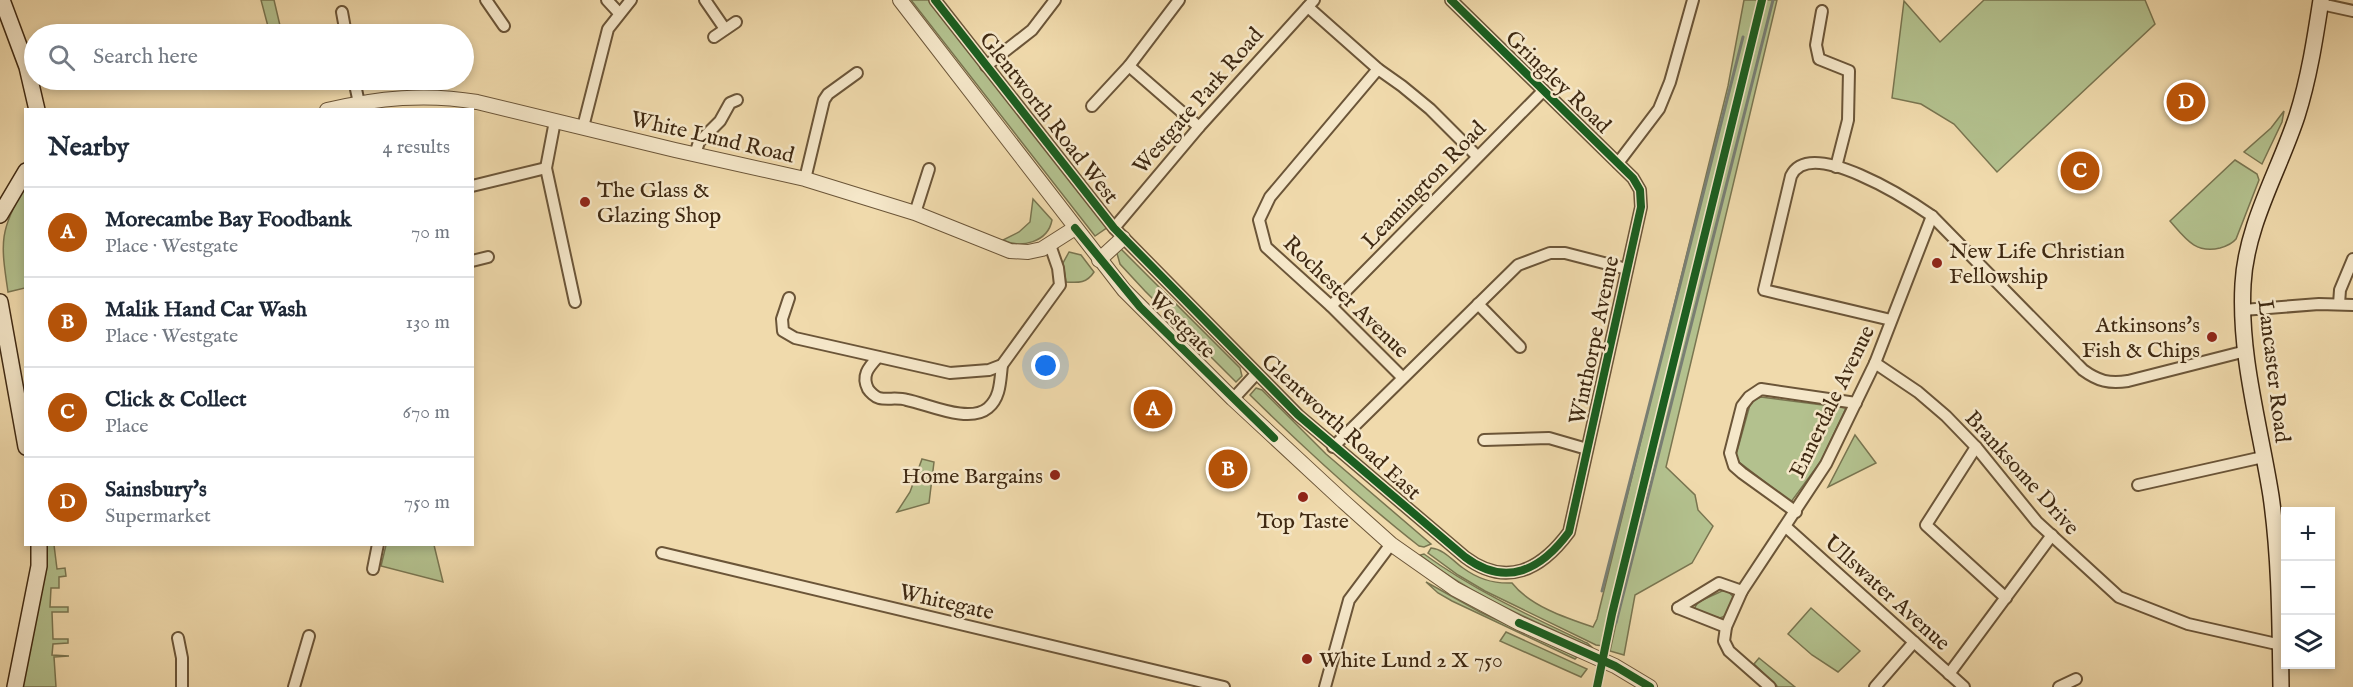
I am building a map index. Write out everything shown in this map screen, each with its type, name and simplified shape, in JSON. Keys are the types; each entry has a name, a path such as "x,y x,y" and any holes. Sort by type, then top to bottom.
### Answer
{"main road":[{"path":"2,0 24,59"},
{"name":"Lancaster Road","path":"2281,645 2275,528 2246,351 2243,310 2244,269 2250,238 2297,117 2317,34 2321,2"},
{"path":"32,90 37,108"},
{"path":"0,215 24,174"},
{"path":"0,302 24,436"},
{"path":"15,687 39,566 39,546"},
{"name":"Lancaster Road","path":"2281,669 2281,687"}],"street":[{"path":"486,0 504,26"},
{"path":"607,0 619,13"},
{"path":"583,127 608,28 631,0"},
{"path":"705,0 725,29"},
{"name":"Westgate","path":"900,0 1100,260 1144,311 1233,399 1391,544 1470,598 1615,666 1650,687"},
{"name":"Glentworth Road West","path":"935,0 1118,233"},
{"path":"986,66 1032,30 1055,0"},
{"name":"Gringley Road","path":"1451,0 1617,163"},
{"path":"1617,163 1659,109 1670,82 1693,0"},
{"path":"1092,106 1129,66 1173,2"},
{"path":"2321,2 2353,11"},
{"path":"1311,3 1378,69 1430,109 1477,156"},
{"name":"Westgate Park Road","path":"1100,260 1199,127 1311,3"},
{"path":"341,10 344,24"},
{"path":"1822,11 1816,45 1819,59 1849,71 1848,120 1836,167"},
{"path":"714,37 736,22"},
{"path":"1129,66 1199,127"},
{"name":"Rochester Avenue","path":"1378,69 1270,197 1259,220 1266,247 1331,306 1402,377"},
{"path":"805,179 824,100 828,94 857,73"},
{"path":"352,106 353,90"},
{"name":"Leamington Road","path":"1331,306 1543,91"},
{"name":"White Lund Road","path":"352,106 394,98 448,97 805,179 915,213 1010,251 1028,252 1050,245 1075,228"},
{"path":"695,154 699,142 720,121 732,99"},
{"path":"555,121 546,168 575,302"},
{"path":"1891,320 1764,290 1794,169 1807,162 1836,167 1876,182 1905,197 1932,216 2083,370 2103,382 2115,384 2246,351"},
{"name":"Winthorpe Avenue","path":"1569,532 1641,207 1640,190 1633,178 1617,163"},
{"path":"474,186 546,168"},
{"path":"915,213 929,169"},
{"name":"Ennerdale Avenue","path":"1726,627 1742,591 1826,464 1875,363 1932,216"},
{"name":"Glentworth Road East","path":"1118,233 1256,374 1334,447 1465,557 1486,570 1497,573 1512,572 1541,562 1557,548 1569,532"},
{"path":"878,357 867,369 864,380 870,392 879,398 906,399 936,409 971,414 988,409 999,394 1002,365 1060,285 1058,268 1050,245"},
{"path":"1334,447 1402,377 1518,265 1550,253 1565,253 1627,269"},
{"path":"474,260 488,257"},
{"path":"2339,304 2340,290 2353,259"},
{"path":"789,298 782,319 783,331 795,338 950,373 989,370 1002,365"},
{"path":"1478,304 1520,347"},
{"path":"2243,310 2319,304 2353,305"},
{"name":"Branksome Drive","path":"1875,363 1918,392 1976,447 2037,522 2118,597 2188,624 2281,645"},
{"name":"Glentworth Road East","path":"1233,399 1256,374"},
{"path":"1796,512 1734,466 1730,453 1742,406 1749,397 1761,389 1856,403"},
{"path":"1484,440 1549,438 1587,449"},
{"path":"1976,447 1926,525 2006,598"},
{"path":"2138,484 2263,457"},
{"name":"Ullswater Avenue","path":"1786,526 1964,687"},
{"path":"1949,674 2052,535"},
{"path":"1325,687 1349,600 1391,544"},
{"path":"373,569 378,546"},
{"name":"Whitegate","path":"662,553 1224,687"},
{"path":"1742,591 1719,583 1678,608 1726,627 1724,641 1729,651 1770,687"},
{"path":"294,687 309,636"},
{"path":"178,638 186,687"},
{"path":"1875,687 1914,642"},
{"path":"2059,687 2076,679"}],"green space":[{"path":"261,0 274,0 280,24 267,24"},
{"path":"911,0 929,0 1108,227 1095,236"},
{"path":"1744,0 1777,0 1666,467 1695,495 1698,510 1713,526 1692,563 1635,595 1624,655 1610,651 1743,88 1737,88 1603,646 1596,645 1485,591 1428,553 1431,548 1440,551 1474,575 1486,580 1512,583 1538,605 1593,627 1597,619 1728,86"},
{"path":"1984,0 2145,0 2155,24 1997,172 1954,124 1921,104 1892,98 1904,1 1940,42"},
{"path":"2284,111 2282,122 2262,164 2244,152 2271,128"},
{"path":"2235,160 2257,174 2259,180 2236,239 2220,248 2197,247 2186,239 2170,221"},
{"path":"24,188 24,288 8,292 3,247 11,215"},
{"path":"1033,199 1052,220 1045,234 1033,242 1018,244 1003,240 1019,232 1030,222"},
{"path":"1121,249 1240,368 1242,376 1236,382 1120,264 1116,250"},
{"path":"1069,252 1081,255 1094,272 1085,280 1066,282 1063,263"},
{"path":"1256,388 1262,390 1326,454 1431,544 1424,547 1419,546 1332,473 1250,395"},
{"path":"1761,397 1846,408 1821,461 1791,502 1739,462 1736,455 1751,401"},
{"path":"1855,435 1876,463 1828,487"},
{"path":"922,459 934,462 929,503 897,512 910,492"},
{"path":"46,546 54,546 57,569 65,568 66,576 59,577 59,588 51,588 50,607 68,607 68,612 52,612 53,639 68,639 68,643 53,644 52,655 69,656 54,657 56,687 22,687 46,568"},
{"path":"386,546 434,546 443,582 381,566"},
{"path":"1424,554 1483,591 1593,648 1482,595 1420,555"},
{"path":"1426,582 1480,612 1577,657 1575,659 1452,601 1438,593"},
{"path":"1722,591 1728,591 1735,599 1725,616 1720,618 1696,611 1695,607 1698,602"},
{"path":"1811,608 1860,651 1838,672 1812,655 1788,634"},
{"path":"1506,632 1587,669 1581,677 1500,641"},
{"path":"1759,658 1795,687 1778,687 1754,664"}],"waterway":[{"path":"1616,623 1773,0"},
{"path":"1602,591 1743,37"}],"cycle path":[{"path":"935,0 1114,228 1298,415 1465,557 1495,572 1509,573 1535,565 1547,556 1569,532 1641,207 1640,190 1633,178 1451,0"},
{"path":"1597,687 1612,614 1762,0"},
{"path":"1075,228 1140,307 1274,438"},
{"path":"1519,623 1615,666 1650,687"}],"place":[{"name":"Sainsbury's","path":"2186,102"},
{"name":"Click & Collect","path":"2080,171"},
{"name":"The Glass & Glazing Shop","path":"585,202"},
{"name":"New Life Christian Fellowship","path":"1937,263"},
{"name":"Atkinsons's Fish & Chips","path":"2212,337"},
{"name":"Morecambe Bay Foodbank","path":"1153,409"},
{"name":"Malik Hand Car Wash","path":"1228,469"},
{"name":"Home Bargains","path":"1055,475"},
{"name":"Top Taste","path":"1303,497"},
{"name":"White Lund 2 X 750","path":"1307,659"}]}
